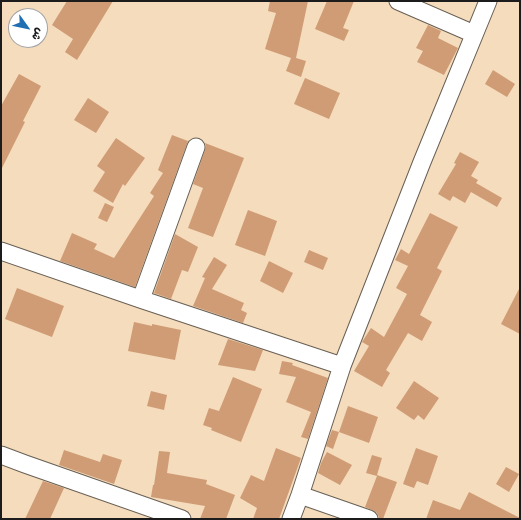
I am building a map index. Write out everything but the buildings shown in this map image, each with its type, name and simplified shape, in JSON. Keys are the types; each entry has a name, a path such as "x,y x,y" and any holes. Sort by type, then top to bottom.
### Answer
{"street":[{"path":"398,1 474,34"},
{"path":"291,519 342,366 422,162 488,1"},
{"path":"141,299 196,147"},
{"path":"1,251 342,366"},
{"path":"1,455 182,519"},
{"path":"300,495 369,519"}]}
